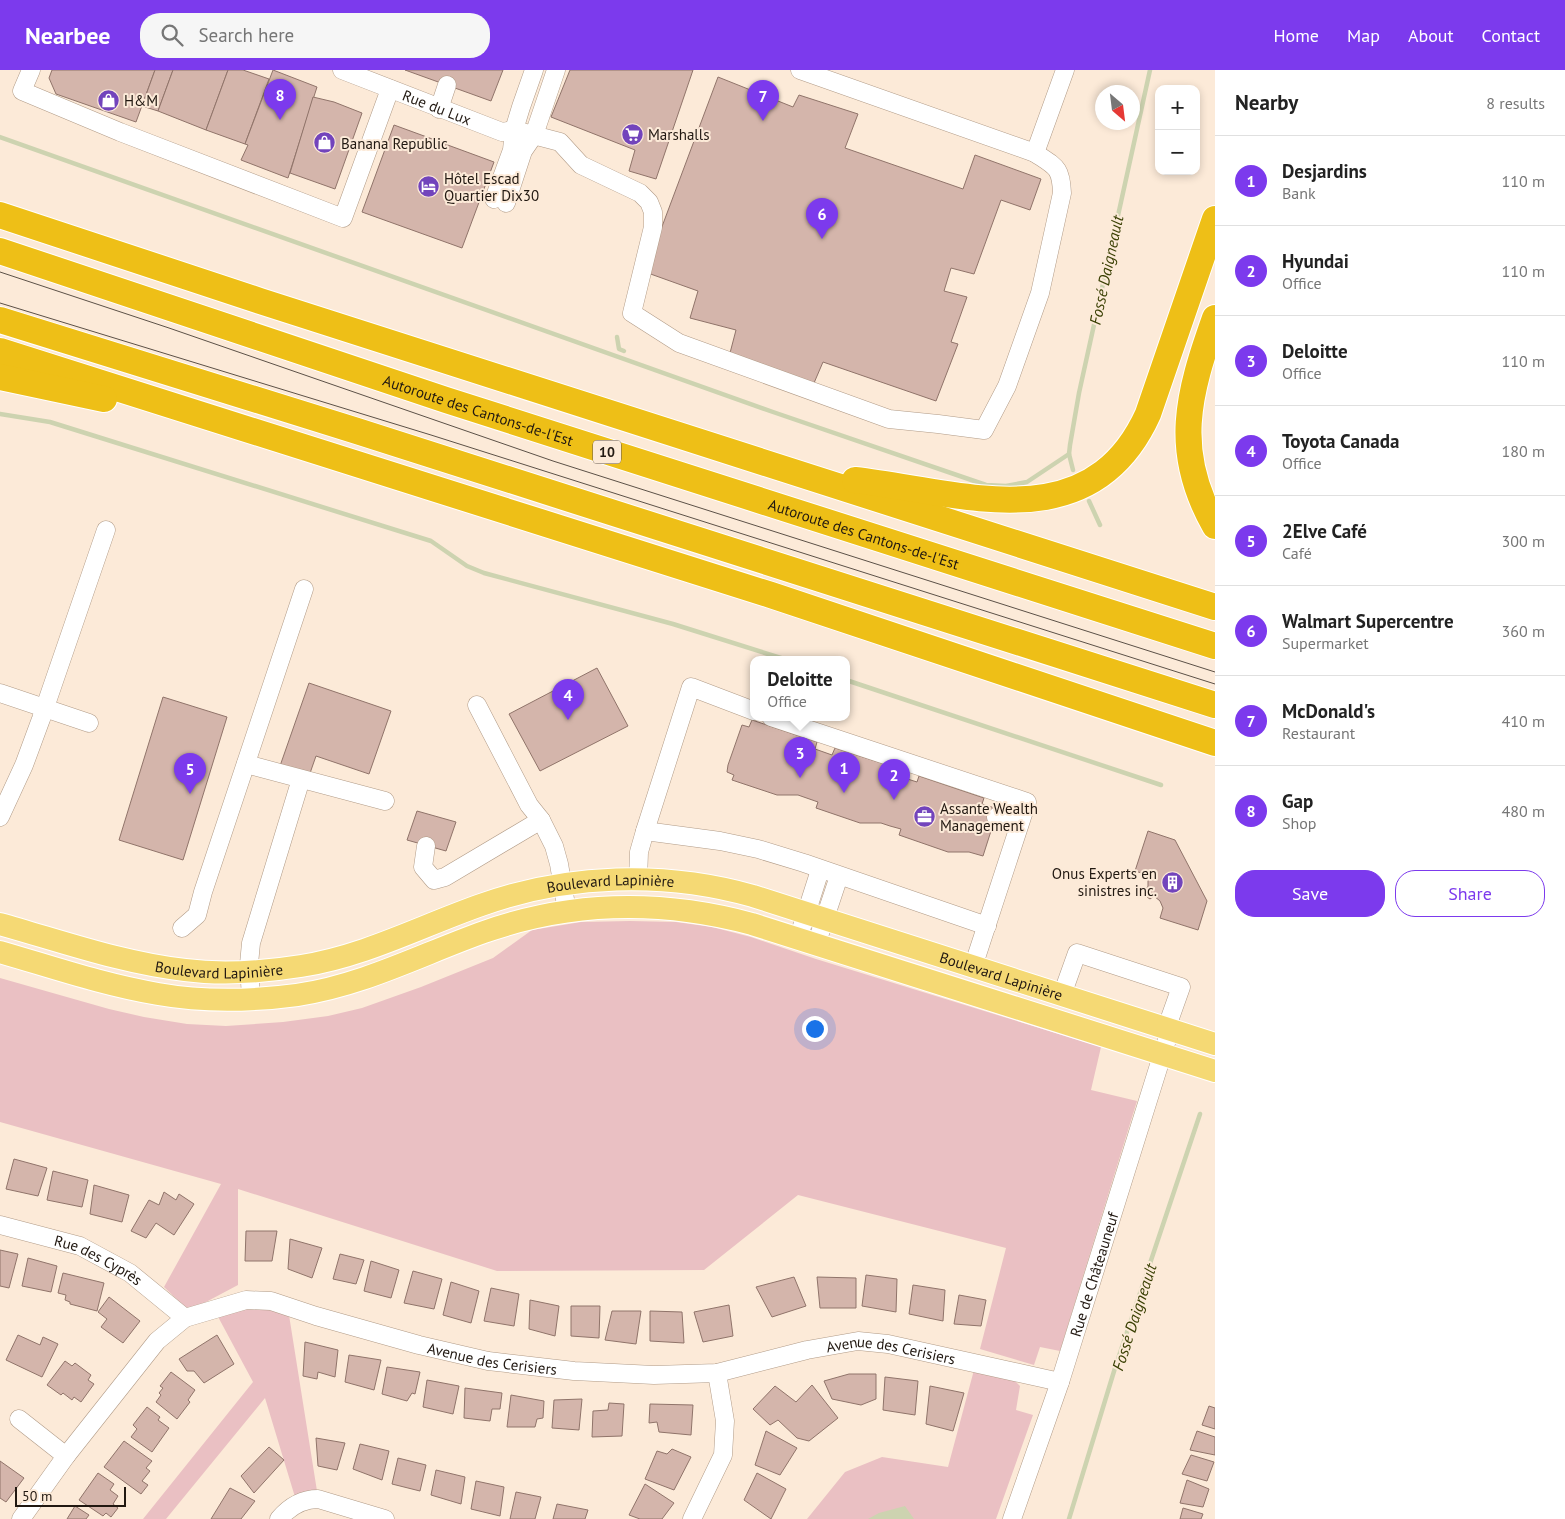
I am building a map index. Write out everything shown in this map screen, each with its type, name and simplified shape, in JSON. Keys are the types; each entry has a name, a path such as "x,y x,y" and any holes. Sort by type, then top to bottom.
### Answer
{"highway":[{"path":"0,215 794,473 1215,607"},
{"path":"794,473 892,484 959,497 987,500 1047,498 1072,491 1088,483 1120,458 1143,426 1215,219"},
{"name":"Autoroute des Cantons-de-l'Est","path":"0,251 437,397 1215,646"},
{"path":"1215,318 1195,376 1190,400 1188,425 1192,468 1201,497 1215,526"},
{"path":"0,320 357,431 1215,705"},
{"path":"0,351 771,596 1215,743"},
{"path":"0,377 46,388 225,422"}],"main road":[{"name":"Boulevard Lapinière","path":"0,924 151,965 197,971 249,972 301,966 341,958 494,900 515,894 562,885 598,881 638,880 674,882 719,888 744,894 1215,1044"},
{"name":"Boulevard Lapinière","path":"0,952 100,981 160,995 251,999 311,992 357,981 388,971 500,927 567,911 617,907 686,910 732,919 1215,1071"}],"street":[{"path":"31,70 22,91 120,132 343,218 390,89"},
{"name":"Rue du Lux","path":"342,70 502,132 514,130 560,142 582,164 640,194 649,202 654,212 653,227 632,313 679,343 889,420 984,430 1007,386 1040,293 1062,193 1061,179 1057,167 1035,153"},
{"path":"534,70 514,130 512,150 500,200 523,152 534,134 556,70"},
{"path":"800,70 1035,153 1065,70"},
{"path":"439,109 447,85"},
{"path":"0,817 24,765 45,709 106,530"},
{"path":"182,928 196,915 304,589"},
{"path":"638,880 640,852 645,831 691,687 750,709"},
{"path":"0,693 89,723"},
{"path":"477,705 529,805 541,820 556,852 567,911"},
{"path":"783,721 1027,802 973,967"},
{"path":"246,764 385,801"},
{"path":"251,999 249,972 251,943 302,779"},
{"path":"996,817 1019,825"},
{"path":"426,846 423,867 434,880 445,877 541,820"},
{"path":"645,831 720,840 767,852 987,926"},
{"path":"816,916 820,870"},
{"path":"807,942 816,916 839,876"},
{"name":"Rue de Châteauneuf","path":"1012,1519 1060,1382 1170,1030 1170,1018 1181,987 1077,953 1062,995"},
{"name":"Rue des Cyprès","path":"0,1225 80,1246 130,1273 185,1318"},
{"name":"Avenue des Cerisiers","path":"21,1519 66,1456 158,1341 185,1318 246,1300 271,1301 316,1316 419,1345 488,1361 574,1371 654,1375 717,1373 807,1350 858,1342 888,1344 1060,1382"},
{"path":"692,1519 724,1455 725,1421 717,1373"},
{"path":"18,1419 66,1456"},
{"path":"279,1519 289,1509 309,1499 318,1499 386,1519"}],"shaded area":[{"path":"581,922 676,922 712,927 751,937 1101,1047 1091,1090 1137,1101 1060,1351 1040,1347 1034,1365 980,1349 1006,1248 798,1195 704,1270 497,1271 238,1189 238,1285 189,1311 164,1287 221,1184 0,1122 0,978 109,1009 187,1024 226,1026 283,1022 328,1016 362,1008 421,987 493,958 532,930"},
{"path":"249,1307 266,1307 289,1315 317,1491 295,1497 265,1398 166,1519 143,1519 253,1382 216,1313"},
{"path":"974,1370 1015,1381 1020,1386 1016,1410 1033,1415 996,1519 807,1519 845,1472 882,1457 948,1467"},
{"path":"905,1506 914,1519 868,1519 879,1513"}],"building":[{"name":"H&M","path":"52,70 155,70 136,122 56,94 49,78"},
{"path":"155,70 173,70 158,111 142,106"},
{"path":"173,70 228,70 206,130 158,111"},
{"path":"228,70 243,70 269,79 245,144 206,130"},
{"path":"273,70 317,87 288,178 241,160 248,145 245,144"},
{"path":"405,70 503,70 491,101"},
{"name":"Marshalls","path":"570,70 693,70 656,179 629,171 635,150 551,117"},
{"path":"718,77 793,107 799,95 858,114 845,148 963,189 975,155 1041,179 1030,210 1001,200 974,274 951,268 944,291 967,297 951,342 958,344 936,401 823,362 814,383 730,353 736,330 690,318 698,291 645,272"},
{"name":"Banana Republic","path":"313,97 334,102 362,113 335,189 290,173"},
{"name":"Hôtel Escad Quartier Dix30","path":"394,125 435,140 433,144 444,148 445,144 494,162 462,248 362,212"},
{"path":"597,668 628,726 540,771 509,714"},
{"path":"309,683 391,711 369,774 316,756 309,776 280,766"},
{"path":"163,697 227,717 183,860 119,840"},
{"path":"752,721 755,721 817,742 815,749 832,755 835,748 900,769 898,776 917,782 919,776 984,798 982,804 998,809 983,856 969,852 948,852 899,835 901,829 881,823 860,823 816,808 818,802 798,795 777,795 732,780 734,775 727,772 728,765 742,725 749,727"},
{"path":"417,811 456,822 446,851 407,840"},
{"name":"Onus Experts en sinistres inc.","path":"1148,831 1175,840 1207,901 1198,930 1160,918 1163,908 1160,901 1154,896 1150,899 1144,892 1145,888 1148,887 1148,880 1145,874 1135,871"},
{"path":"14,1159 47,1168 38,1196 6,1189"},
{"path":"53,1171 88,1180 82,1207 47,1200"},
{"path":"94,1185 129,1195 122,1222 90,1214"},
{"path":"164,1192 176,1200 179,1194 194,1204 174,1235 156,1223 146,1238 131,1231 149,1200 159,1205"},
{"path":"246,1231 277,1231 272,1261 245,1261"},
{"path":"290,1239 322,1248 312,1278 288,1269"},
{"path":"0,1250 18,1254 9,1288 0,1286"},
{"path":"340,1254 364,1260 356,1284 333,1279"},
{"path":"28,1258 57,1266 51,1292 22,1286"},
{"path":"371,1261 399,1270 391,1298 364,1291"},
{"path":"413,1271 442,1279 434,1309 404,1303"},
{"path":"63,1273 104,1283 97,1311 70,1304 70,1302 65,1300 66,1295 58,1293"},
{"path":"866,1275 897,1279 896,1312 862,1306"},
{"path":"794,1277 806,1306 772,1317 756,1287"},
{"path":"817,1277 856,1278 856,1308 820,1308"},
{"path":"451,1282 479,1291 471,1323 443,1315"},
{"path":"913,1285 945,1290 943,1321 909,1314"},
{"path":"491,1288 519,1294 514,1326 484,1321"},
{"path":"959,1295 986,1300 981,1326 954,1324"},
{"path":"109,1297 140,1321 123,1343 101,1327 107,1319 98,1312"},
{"path":"530,1300 559,1306 555,1336 529,1329"},
{"path":"729,1305 733,1336 703,1342 694,1312"},
{"path":"571,1306 600,1306 599,1338 571,1336"},
{"path":"612,1311 641,1311 636,1344 605,1340"},
{"path":"650,1311 682,1312 684,1343 650,1341"},
{"path":"18,1335 40,1345 43,1337 58,1344 42,1377 6,1360"},
{"path":"217,1335 234,1364 204,1383 194,1371 187,1371 179,1359"},
{"path":"305,1342 338,1350 335,1377 318,1372 317,1379 303,1376"},
{"path":"349,1355 381,1360 374,1390 345,1382"},
{"path":"65,1361 72,1366 75,1363 91,1375 88,1380 94,1384 81,1402 74,1397 72,1400 63,1393 61,1395 47,1385"},
{"path":"387,1367 420,1372 415,1394 412,1393 407,1401 382,1394"},
{"path":"171,1372 195,1390 188,1400 190,1402 177,1419 156,1402 163,1388 160,1386"},
{"path":"849,1374 876,1374 876,1399 861,1405 832,1399 824,1381"},
{"path":"885,1377 918,1381 915,1415 883,1410"},
{"path":"427,1380 459,1386 453,1414 423,1407"},
{"path":"812,1385 838,1418 809,1441 797,1438 778,1420 770,1425 753,1409 775,1386 796,1402"},
{"path":"930,1386 964,1393 953,1431 926,1424"},
{"path":"465,1388 502,1393 500,1409 492,1409 490,1421 464,1418"},
{"path":"511,1395 544,1401 543,1418 537,1419 535,1427 507,1427"},
{"path":"582,1399 579,1430 552,1428 554,1400"},
{"path":"609,1403 624,1404 622,1436 592,1437 593,1411 608,1410"},
{"path":"650,1404 693,1405 691,1435 659,1432 657,1422 649,1423"},
{"path":"1209,1406 1215,1408 1215,1429 1202,1425"},
{"path":"147,1407 160,1417 158,1420 169,1428 152,1452 131,1437 137,1429 133,1425"},
{"path":"766,1431 797,1448 780,1475 755,1465"},
{"path":"1197,1431 1215,1437 1215,1455 1190,1450"},
{"path":"316,1438 345,1443 337,1470 318,1466"},
{"path":"124,1441 152,1461 146,1468 150,1471 142,1481 148,1485 141,1494 104,1467"},
{"path":"360,1444 389,1451 382,1480 353,1469"},
{"path":"269,1447 284,1460 254,1493 241,1476"},
{"path":"672,1449 691,1457 674,1490 645,1479 657,1451 667,1454"},
{"path":"1191,1455 1214,1462 1207,1481 1182,1474"},
{"path":"398,1458 426,1465 420,1491 392,1484"},
{"path":"0,1461 24,1478 6,1502 0,1498"},
{"path":"436,1470 465,1477 461,1504 431,1495"},
{"path":"98,1473 114,1484 110,1490 118,1496 113,1504 118,1508 111,1517 106,1513 103,1516 79,1500"},
{"path":"757,1473 786,1489 771,1519 744,1500"},
{"path":"1187,1480 1209,1489 1203,1507 1180,1503"},
{"path":"476,1481 504,1487 500,1516 471,1509"},
{"path":"645,1484 674,1503 662,1519 640,1519 629,1515"},
{"path":"230,1488 255,1501 241,1519 211,1519"},
{"path":"516,1492 541,1497 535,1519 510,1519"},
{"path":"557,1504 588,1510 585,1519 553,1519"},
{"path":"75,1506 89,1515 86,1519 67,1519"},
{"path":"1183,1508 1203,1514 1201,1519 1180,1519"}],"waterway":[{"name":"Fossé Daigneault","path":"1073,470 1069,454 1079,393 1150,70"},
{"path":"0,137 773,412 986,485 1006,486 1027,482 1069,454"},
{"name":"Fossé Daigneault","path":"617,337 619,349 624,351"},
{"path":"0,414 50,422 431,541 467,566 484,573 673,624 774,656"},
{"name":"Fossé Daigneault","path":"1089,501 1100,525"},
{"path":"850,681 1161,785"},
{"name":"Fossé Daigneault","path":"1069,1519 1115,1368 1200,1114"}],"tram line":[{"path":"0,272 169,328 553,461 1215,672"},
{"path":"0,303 431,435 1215,684"}],"place":[{"name":"H&M","path":"108,100"},
{"name":"Gap","path":"280,120"},
{"name":"McDonald's","path":"763,121"},
{"name":"Marshalls","path":"632,134"},
{"name":"Banana Republic","path":"325,143"},
{"name":"Hôtel Escad Quartier Dix30","path":"428,187"},
{"name":"Walmart Supercentre","path":"822,239"},
{"name":"Toyota Canada","path":"568,720"},
{"name":"Deloitte","path":"800,778"},
{"name":"Desjardins","path":"844,793"},
{"name":"2Elve Café","path":"190,794"},
{"name":"Hyundai","path":"894,800"},
{"name":"Assante Wealth Management","path":"924,817"},
{"name":"Onus Experts en sinistres inc.","path":"1173,882"}]}
